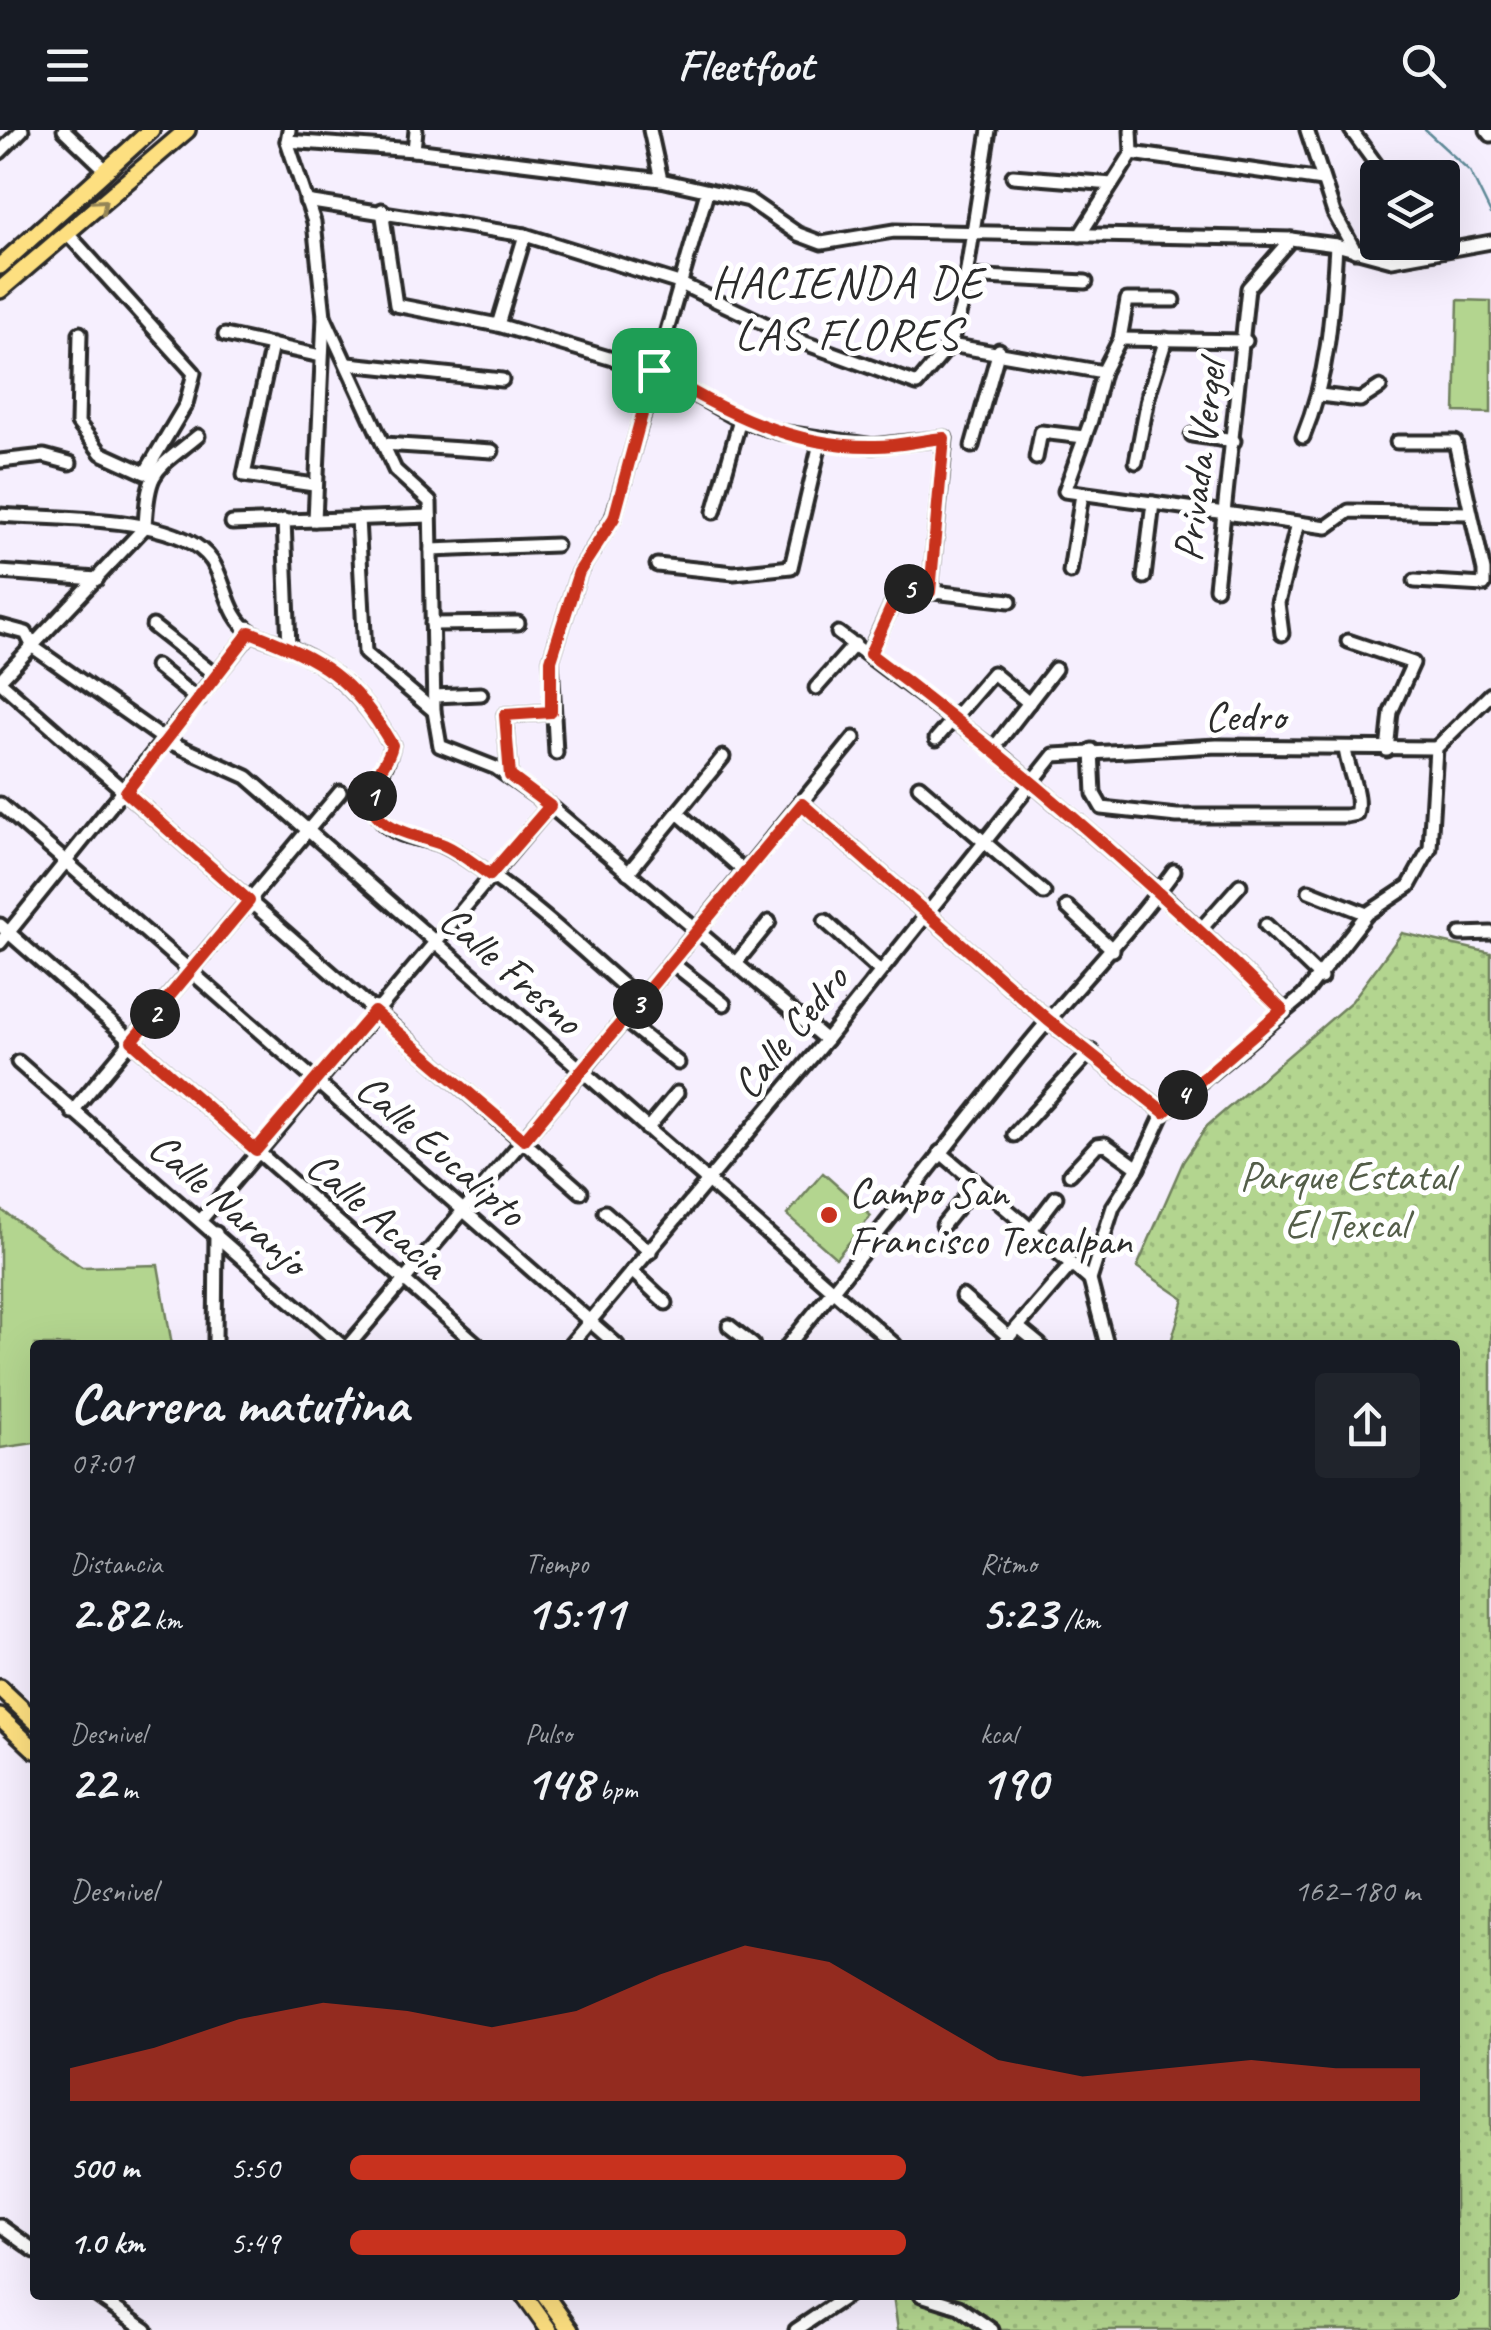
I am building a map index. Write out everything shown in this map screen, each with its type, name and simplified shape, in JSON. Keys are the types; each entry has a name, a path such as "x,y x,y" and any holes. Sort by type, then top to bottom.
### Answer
{"main road":[{"path":"0,266 151,130"},
{"path":"0,290 180,132"},
{"path":"0,1688 30,1716"},
{"path":"0,1717 30,1745"},
{"path":"528,2300 549,2330"},
{"path":"551,2300 570,2330"}],"street":[{"path":"0,152 22,130"},
{"path":"64,130 107,171"},
{"path":"414,150 416,130"},
{"path":"650,130 661,180"},
{"path":"306,201 526,235 679,282 805,343 917,384 950,344 966,276 989,130"},
{"path":"1080,235 1132,153 1131,130"},
{"path":"1307,130 1334,213 1355,251"},
{"path":"1351,130 1373,160"},
{"path":"314,520 324,316 314,222 288,136 661,180 750,200 798,234 822,243 894,231 972,231 1291,239 1336,244 1360,252"},
{"path":"1132,153 1322,180"},
{"path":"1013,176 1112,184"},
{"path":"556,752 551,660 579,572 614,518 706,192"},
{"path":"382,210 396,306 498,326 654,370 740,420 821,439 873,446 944,438 930,592"},
{"path":"68,234 194,372 186,404 145,474 101,453 78,424 80,333"},
{"path":"498,326 526,235"},
{"name":"Privada Vergel","path":"1216,588 1246,341 1248,288 1291,239"},
{"path":"1460,244 1491,242"},
{"path":"1303,437 1320,395 1329,355 1336,244"},
{"path":"966,276 1086,282"},
{"path":"1174,300 1127,300 1120,340 1103,372 1065,492 1327,526 1349,512 1469,513"},
{"path":"324,316 394,470 430,502 434,711 440,746 510,776 550,806 826,1040"},
{"path":"225,335 321,356"},
{"path":"1136,462 1149,394 1166,339"},
{"path":"1120,340 1246,341"},
{"path":"950,344 1103,372"},
{"path":"272,345 244,475 314,485"},
{"path":"972,446 999,350"},
{"path":"349,364 502,380"},
{"path":"1320,395 1360,400 1380,387"},
{"path":"714,512 740,420"},
{"path":"1036,458 1041,432 1084,437"},
{"path":"1192,435 1234,440"},
{"path":"198,436 154,471 147,484 146,527 0,681 581,1192"},
{"path":"658,564 734,572 791,567 821,439"},
{"path":"1397,442 1455,442 1484,585 1415,582"},
{"path":"384,444 492,451"},
{"path":"0,462 44,456 70,462"},
{"path":"1070,572 1082,494"},
{"path":"1144,577 1153,503"},
{"path":"0,516 146,527 200,546 214,564 234,615 250,632 289,647 346,679 380,725 392,745 384,772 373,784 372,796 383,822 400,833 445,846 490,875 640,1001"},
{"path":"232,523 430,516"},
{"path":"358,518 365,653 434,711"},
{"path":"284,520 289,647"},
{"path":"1282,634 1278,603 1298,522"},
{"path":"431,550 556,545"},
{"path":"0,572 97,579"},
{"path":"870,654 900,588 1010,601"},
{"path":"432,624 518,622"},
{"name":"Calle Fresno","path":"0,626 26,633 33,646 165,740 247,777 889,1340"},
{"path":"153,626 215,675"},
{"path":"3,934 68,864 250,632"},
{"path":"838,634 870,654 1031,781 1201,930 1282,1010"},
{"path":"1348,641 1414,663 1391,712 1387,750"},
{"path":"816,688 855,644"},
{"path":"156,666 198,700"},
{"path":"993,749 1055,669"},
{"path":"936,739 993,673 1030,702"},
{"path":"434,696 481,694"},
{"path":"1106,1340 1090,1280 1112,1207 1138,1168 1164,1112 1321,978 1368,914 1408,886 1430,848 1436,748 1491,694"},
{"path":"510,776 505,715 551,712"},
{"path":"353,1340 581,1072 854,738"},
{"path":"1092,750 1094,794 1102,808 1176,816 1346,816 1356,814 1359,803 1347,768 1346,748"},
{"name":"Cedro","path":"1054,754 1092,750 1436,748"},
{"name":"Calle Cedro","path":"574,1340 826,1040 1054,754"},
{"path":"628,873 723,757"},
{"path":"919,786 1044,892"},
{"path":"72,1112 340,792"},
{"name":"Calle Eucalipto","path":"0,804 611,1340"},
{"path":"802,804 1048,1020 1164,1112"},
{"path":"201,1220 256,1150 550,806"},
{"path":"678,813 745,872"},
{"path":"792,1340 940,1152 1048,1020 1113,950 1174,870"},
{"path":"1201,930 1240,884"},
{"path":"1309,891 1368,914"},
{"path":"1067,907 1113,950"},
{"path":"824,921 880,971"},
{"path":"734,964 769,922"},
{"path":"1266,924 1321,978"},
{"path":"1460,934 1491,933"},
{"name":"Calle Acacia","path":"3,934 132,1041 472,1340"},
{"path":"671,962 724,1004"},
{"path":"624,1020 678,1064"},
{"path":"1014,1134 1091,1051"},
{"name":"Calle Naranjo","path":"18,1062 335,1340"},
{"path":"647,1129 677,1093"},
{"path":"1070,1174 1098,1145 1105,1144 1138,1168"},
{"path":"940,1152 1090,1280"},
{"path":"943,1225 977,1183"},
{"path":"1030,1230 1056,1197"},
{"path":"605,1212 650,1252"},
{"path":"215,1340 212,1295 216,1233"},
{"path":"962,1296 1010,1336 1070,1266"},
{"path":"632,1271 666,1303"},
{"path":"730,1326 746,1340"},
{"path":"0,2226 30,2247"},
{"path":"103,2300 146,2330"},
{"path":"796,2330 841,2300"},
{"path":"937,2300 960,2307 992,2330"}],"green space":[{"path":"1458,300 1491,301 1491,413 1455,412"},
{"name":"Parque Estatal El Texcal","path":"1402,933 1491,953 1491,2330 898,2330 894,2300 1460,2300 1460,1340 1172,1340 1184,1299 1137,1267 1183,1162 1207,1126 1352,1001"},
{"name":"Campo San Francisco Texcalpan","path":"823,1173 871,1216 836,1258 787,1215"},
{"path":"0,1209 82,1267 158,1265 171,1340 30,1340 30,1444 0,1448"}],"waterway":[{"path":"1425,130 1470,171 1491,214"}],"place":[{"name":"Campo San Francisco Texcalpan","path":"829,1215"}],"district":[{"name":"HACIENDA DE LAS FLORES","path":"848,307"}],"route":[{"path":"654,370 740,420 779,432 873,446 944,438 930,592 900,588 870,654 993,749 1159,892 1282,1010 1164,1112 1048,1020 802,804 524,1140 374,1012 256,1150 132,1041 249,901 126,792 250,632 317,662 346,679 360,694 392,745 384,772 373,784 372,796 383,822 400,833 445,846 490,875 550,806 510,776 505,715 551,712 551,660 579,572 614,518 654,370"}]}
